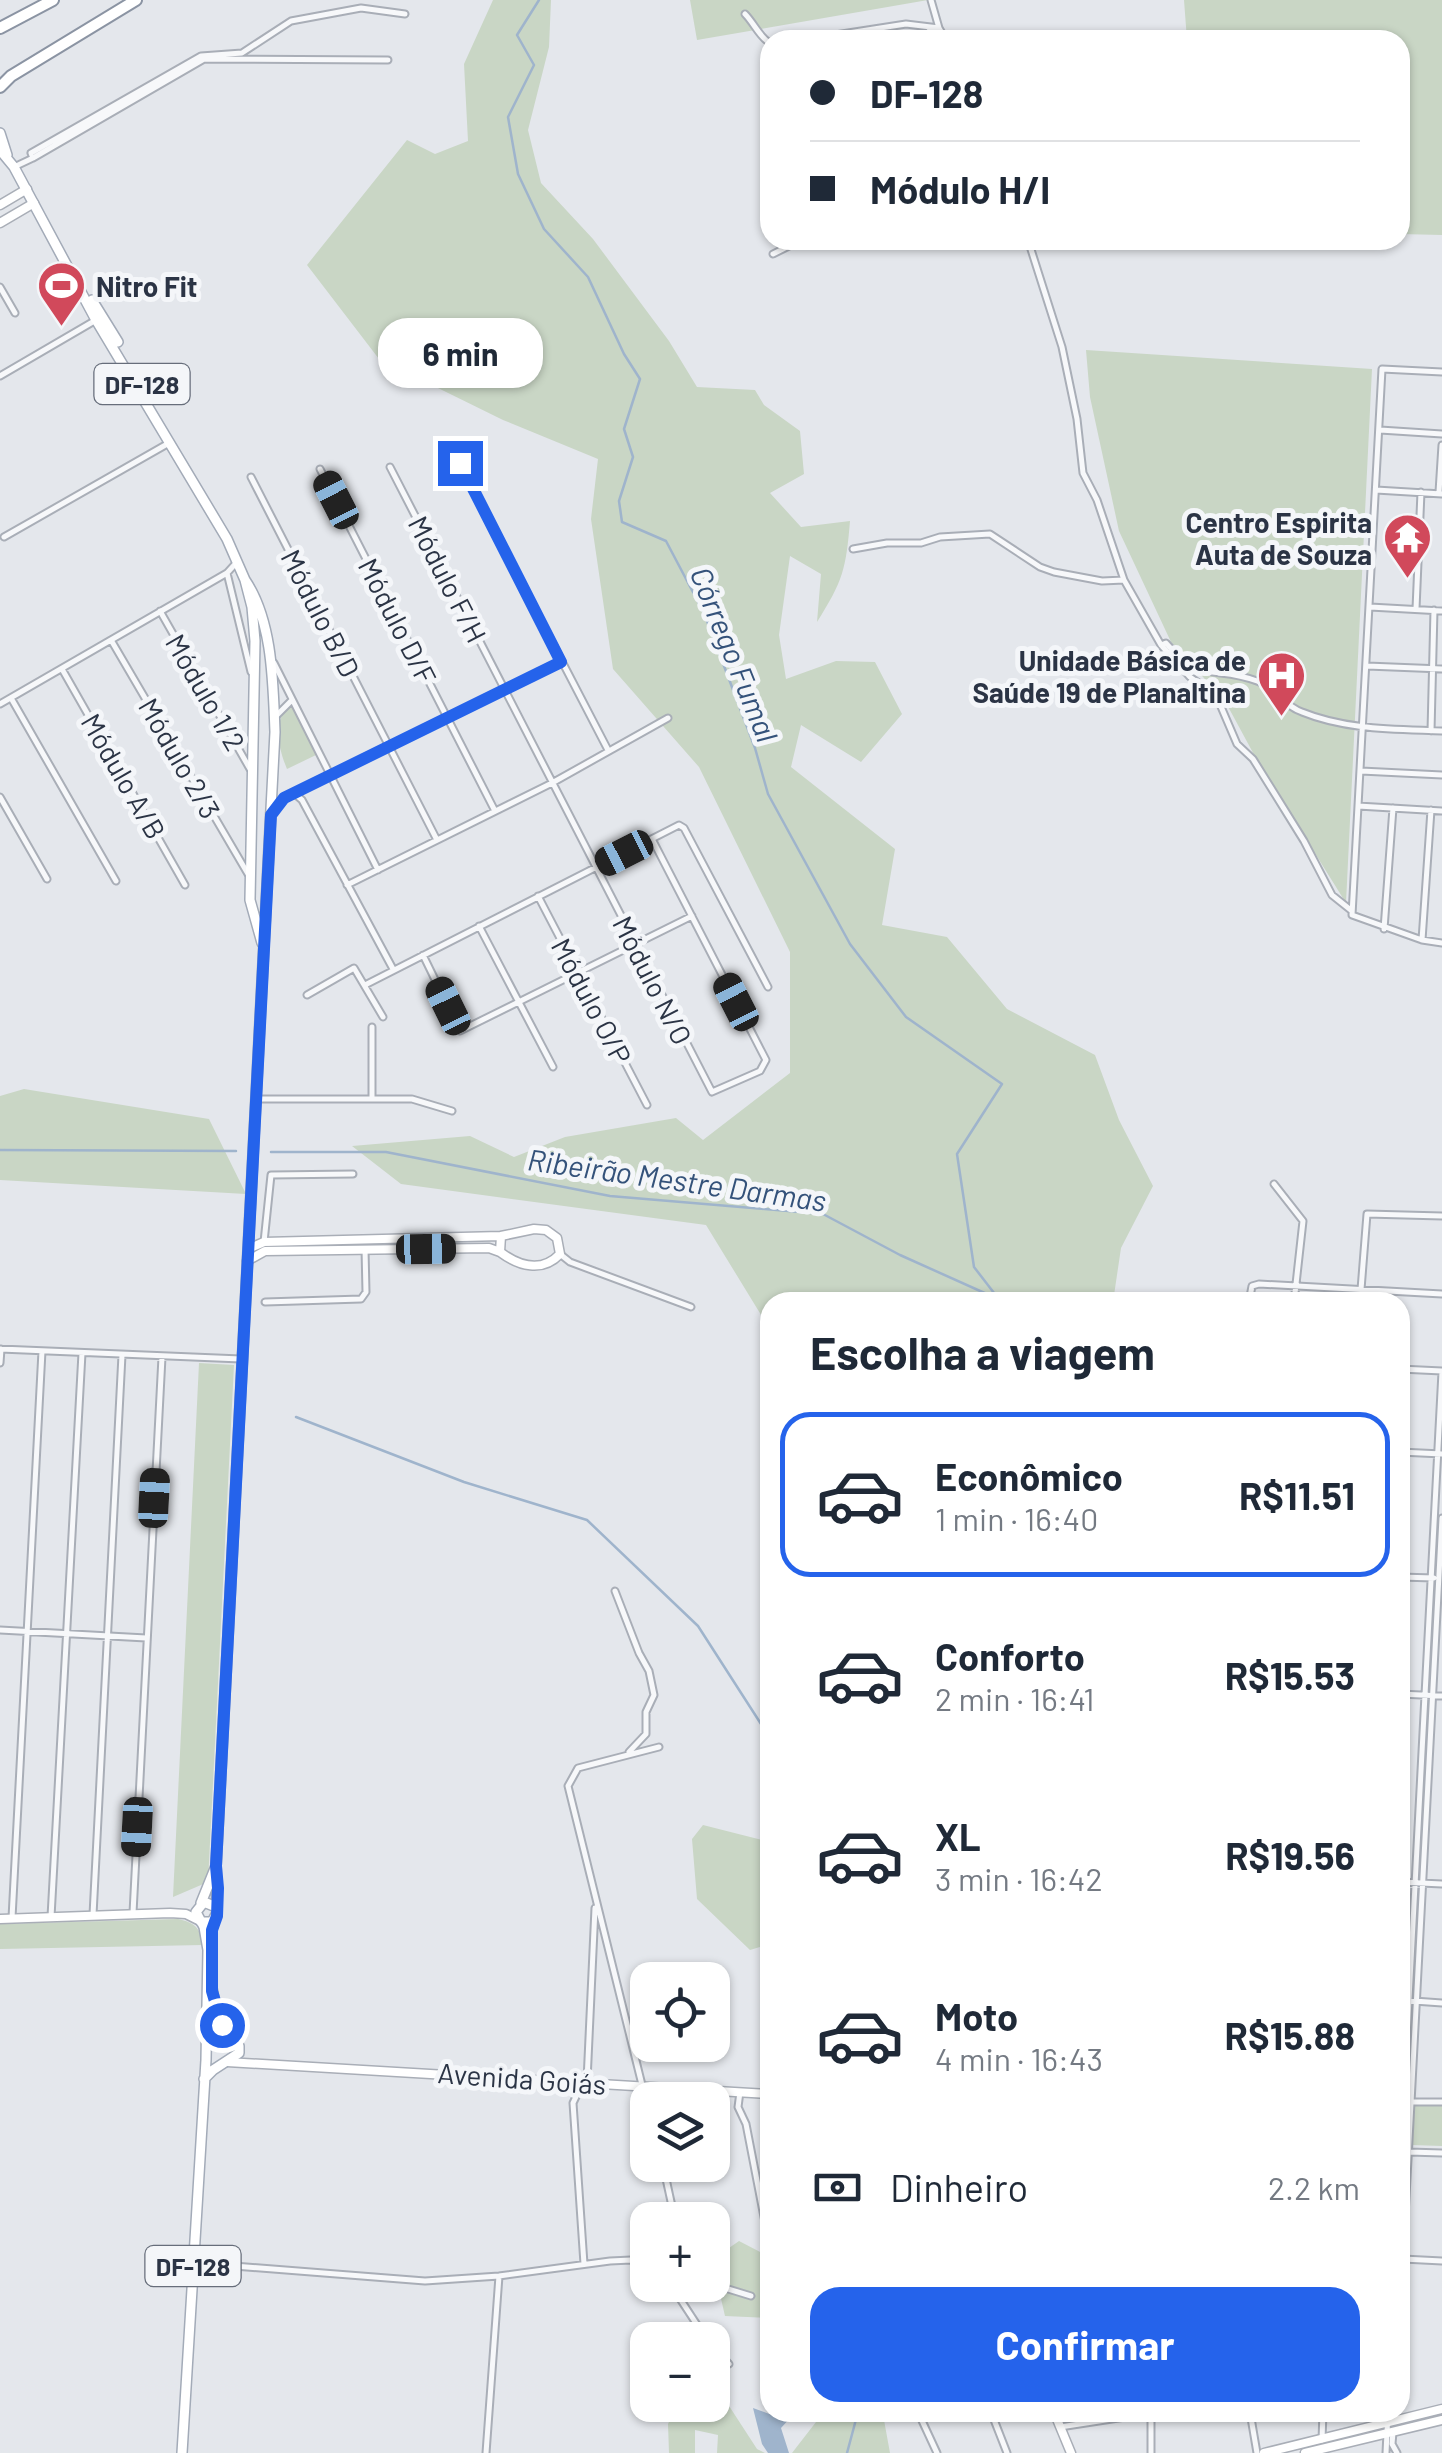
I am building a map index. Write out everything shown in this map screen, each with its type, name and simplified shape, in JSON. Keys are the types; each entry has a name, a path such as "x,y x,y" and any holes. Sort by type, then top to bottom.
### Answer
{"highway":[{"path":"0,28 53,0"},
{"path":"1,87 136,0"}],"main road":[{"name":"DF-128","path":"0,132 4,154 27,189 96,320 152,406 238,561 254,626 250,905 263,946"},
{"name":"DF-128","path":"84,292 108,325 115,344"},
{"path":"96,305 96,320 108,325"},
{"name":"DF-128","path":"152,406 194,480"},
{"name":"DF-128","path":"238,2046 222,2025 212,1991 274,713 260,610 244,580"},
{"path":"254,712 263,701 274,713"},
{"path":"250,877 256,884 268,879"},
{"name":"DF-128","path":"182,2453 206,2031 208,1950 199,1905 216,1866"},
{"path":"199,1905 210,1902 216,1907"},
{"path":"200,1921 214,1920"},
{"path":"222,2025 214,2024 206,2031 212,2052 227,2062"},
{"path":"204,2079 238,2056 238,2046"}],"street":[{"path":"931,0 940,28"},
{"path":"33,158 32,153 206,54 242,53 291,22 318,14 339,15 361,8 405,14"},
{"path":"745,14 760,33"},
{"path":"867,30 906,24 940,28"},
{"path":"929,30 940,28"},
{"path":"14,167 204,59 388,60"},
{"path":"0,205 27,189"},
{"path":"0,223 34,203"},
{"path":"774,254 782,250"},
{"path":"1031,250 1062,347 1084,473 1124,580 1161,645 1190,677 1216,695 1238,744 1253,759 1332,895 1352,913 1384,928 1442,943"},
{"path":"0,287 15,313"},
{"path":"0,376 96,320"},
{"path":"1352,913 1382,369 1442,372"},
{"path":"1379,430 1442,434"},
{"path":"4,537 170,443"},
{"path":"1376,490 1440,494 1442,445"},
{"path":"460,463 608,750"},
{"name":"Módulo F/H","path":"390,467 552,783"},
{"name":"Módulo D/F","path":"320,469 495,811"},
{"name":"Módulo B/D","path":"251,477 437,840"},
{"path":"1416,610 1421,492"},
{"path":"853,549 982,533 1054,572 1102,581 1124,580"},
{"path":"0,704 227,573 238,561"},
{"path":"227,573 254,681"},
{"path":"1370,607 1438,611 1431,731"},
{"name":"Módulo 1/2","path":"160,611 252,773"},
{"name":"Módulo 2/3","path":"111,640 250,877"},
{"path":"1161,645 1166,644 1182,662 1198,671 1257,681 1296,710 1364,727 1442,731"},
{"path":"268,652 378,870"},
{"path":"271,815 284,798 561,662"},
{"path":"1367,666 1442,670"},
{"name":"Módulo A/B","path":"62,668 185,885"},
{"path":"11,698 116,881"},
{"path":"274,713 291,701"},
{"path":"348,885 552,783 668,718"},
{"path":"1361,771 1442,776"},
{"name":"Módulo N/O","path":"552,783 712,1092 765,1067 766,1060 692,916"},
{"path":"272,785 284,798"},
{"path":"295,794 302,800 393,970"},
{"path":"0,797 47,879"},
{"path":"1358,806 1442,811"},
{"path":"1384,928 1393,808"},
{"path":"1422,940 1431,810"},
{"path":"365,985 679,825 768,987"},
{"path":"423,955 460,1031 578,974 692,916 652,839"},
{"name":"Módulo O/P","path":"538,896 647,1105"},
{"path":"479,926 553,1067"},
{"path":"307,995 354,968 383,1017"},
{"path":"372,1028 372,1097"},
{"path":"255,1099 412,1099 452,1111"},
{"path":"247,1255 264,1242 272,1175 353,1174"},
{"path":"1274,1184 1302,1220 1295,1292"},
{"path":"1360,1290 1367,1214 1442,1216"},
{"path":"247,1255 292,1247 426,1244 501,1236 518,1230 546,1230 557,1238 560,1254 570,1262 692,1307"},
{"path":"500,1252 501,1236"},
{"path":"264,1242 292,1247"},
{"path":"426,1244 489,1248 525,1266 552,1262 560,1254"},
{"path":"265,1302 361,1299 366,1292 365,1246"},
{"path":"1251,1292 1252,1286 1295,1285 1401,1292"},
{"path":"1410,1292 1442,1294"},
{"path":"0,1364 0,1349 240,1359"},
{"path":"12,1918 42,1351"},
{"path":"51,1917 82,1353"},
{"path":"92,1916 122,1355"},
{"path":"133,1914 162,1357"},
{"path":"1410,1369 1442,1371 1438,1578"},
{"path":"1410,1452 1440,1454"},
{"path":"1410,2062 1442,1518"},
{"path":"1410,1577 1438,1578"},
{"path":"615,1591 650,1672 654,1691 646,1712 647,1732 629,1752"},
{"path":"0,1630 146,1638"},
{"path":"1410,1694 1442,1696"},
{"path":"640,2082 568,1786 578,1768 658,1746"},
{"path":"1410,1882 1442,1884"},
{"path":"170,1913 199,1905"},
{"path":"584,2264 573,2104 585,2081 592,1916 596,1905"},
{"path":"0,1919 170,1913 186,1914 200,1921"},
{"path":"1410,2001 1442,2002"},
{"name":"Avenida Goiás","path":"238,2046 252,2057 274,2063"},
{"name":"Avenida Goiás","path":"227,2062 630,2085"},
{"name":"Avenida Goiás","path":"730,2091 760,2093"},
{"path":"740,2092 738,2107 746,2124 760,2196"},
{"path":"1410,2102 1442,2102"},
{"path":"1410,2152 1442,2153"},
{"path":"1410,2259 1442,2261"},
{"path":"193,2263 425,2281 630,2260"},
{"path":"486,2453 499,2276"},
{"path":"730,2290 751,2296"},
{"path":"1410,2418 1442,2409"},
{"path":"1410,2422 1442,2420"},
{"path":"924,2422 938,2453"},
{"path":"995,2422 1006,2453"},
{"path":"1058,2422 1071,2453"},
{"path":"1060,2427 1092,2422"},
{"path":"1151,2422 1151,2453"},
{"path":"1253,2422 1261,2453 1296,2449 1391,2423"},
{"path":"1322,2440 1323,2422"},
{"path":"1391,2423 1396,2453"},
{"path":"1305,2453 1318,2452 1391,2423"},
{"path":"1386,2453 1391,2423"}],"green space":[{"path":"493,0 551,0 549,47 528,130 541,183 593,239 669,341 697,387 755,390 764,405 800,431 804,474 770,493 801,527 850,521 842,574 817,622 821,574 790,556 779,635 786,679 836,661 875,662 902,714 861,762 801,725 791,767 895,849 882,925 947,937 1007,1009 1095,1055 1119,1120 1153,1186 1121,1248 1114,1292 760,1292 760,1313 706,1225 401,1184 352,1146 470,1136 514,1157 565,1137 676,1118 703,1140 790,1073 790,952 699,767 613,669 591,519 598,459 503,420 379,359 307,265 407,140 435,154 468,141 464,64"},
{"path":"690,0 928,0 697,40"},
{"path":"1184,0 1442,0 1442,235 1410,234 1410,30 1186,30"},
{"path":"1086,350 1372,369 1346,903 1258,762 1225,701 1171,642 1119,531 1090,397"},
{"path":"291,705 316,755 287,769 279,744 279,726"},
{"path":"24,1089 209,1119 246,1194 0,1180 0,1096"},
{"path":"199,1363 234,1365 208,1882 173,1897"},
{"path":"703,1825 760,1839 760,1947 750,1950 697,1899 692,1839"},
{"path":"178,1919 196,1927 203,1945 0,1949 0,1924"},
{"path":"1413,2104 1442,2105 1442,2146 1411,2145"},
{"path":"739,2241 760,2252 760,2318 725,2316 722,2302 730,2302 730,2247"},
{"path":"730,2407 757,2449 765,2453 717,2453 718,2435 695,2430 695,2453 669,2453 668,2424 730,2422"},
{"path":"816,2422 884,2422 890,2453 792,2453"}],"water":[{"path":"753,2408 760,2411 760,2422 786,2422 781,2428 789,2453 768,2453"}],"waterway":[{"name":"Córrego Fumal","path":"539,0 517,35 534,65 508,117 518,174 544,229 588,277 640,379 624,429 633,457 619,501 622,522 666,541 704,613 755,748 768,794 850,944 906,1017 1002,1084 957,1154 974,1267 993,1292"},
{"name":"Ribeirão Mestre Darmas","path":"0,1150 236,1151"},
{"name":"Ribeirão Mestre Darmas","path":"271,1152 386,1152 610,1196 823,1214 982,1292"},
{"path":"296,1417 464,1482 587,1520 698,1626 760,1722"},
{"name":"Ribeirão Mestre Darmas","path":"847,2453 855,2422"}],"place":[{"name":"Nitro Fit","path":"61,328"},
{"name":"Centro Espirita Auta de Souza","path":"1407,580"},
{"name":"Unidade Básica de Saúde 19 de Planaltina","path":"1281,718"}],"route":[{"path":"222,2025 213,2004 212,1930 217,1912 240,1359 271,815 284,798 561,662 460,463"}]}
